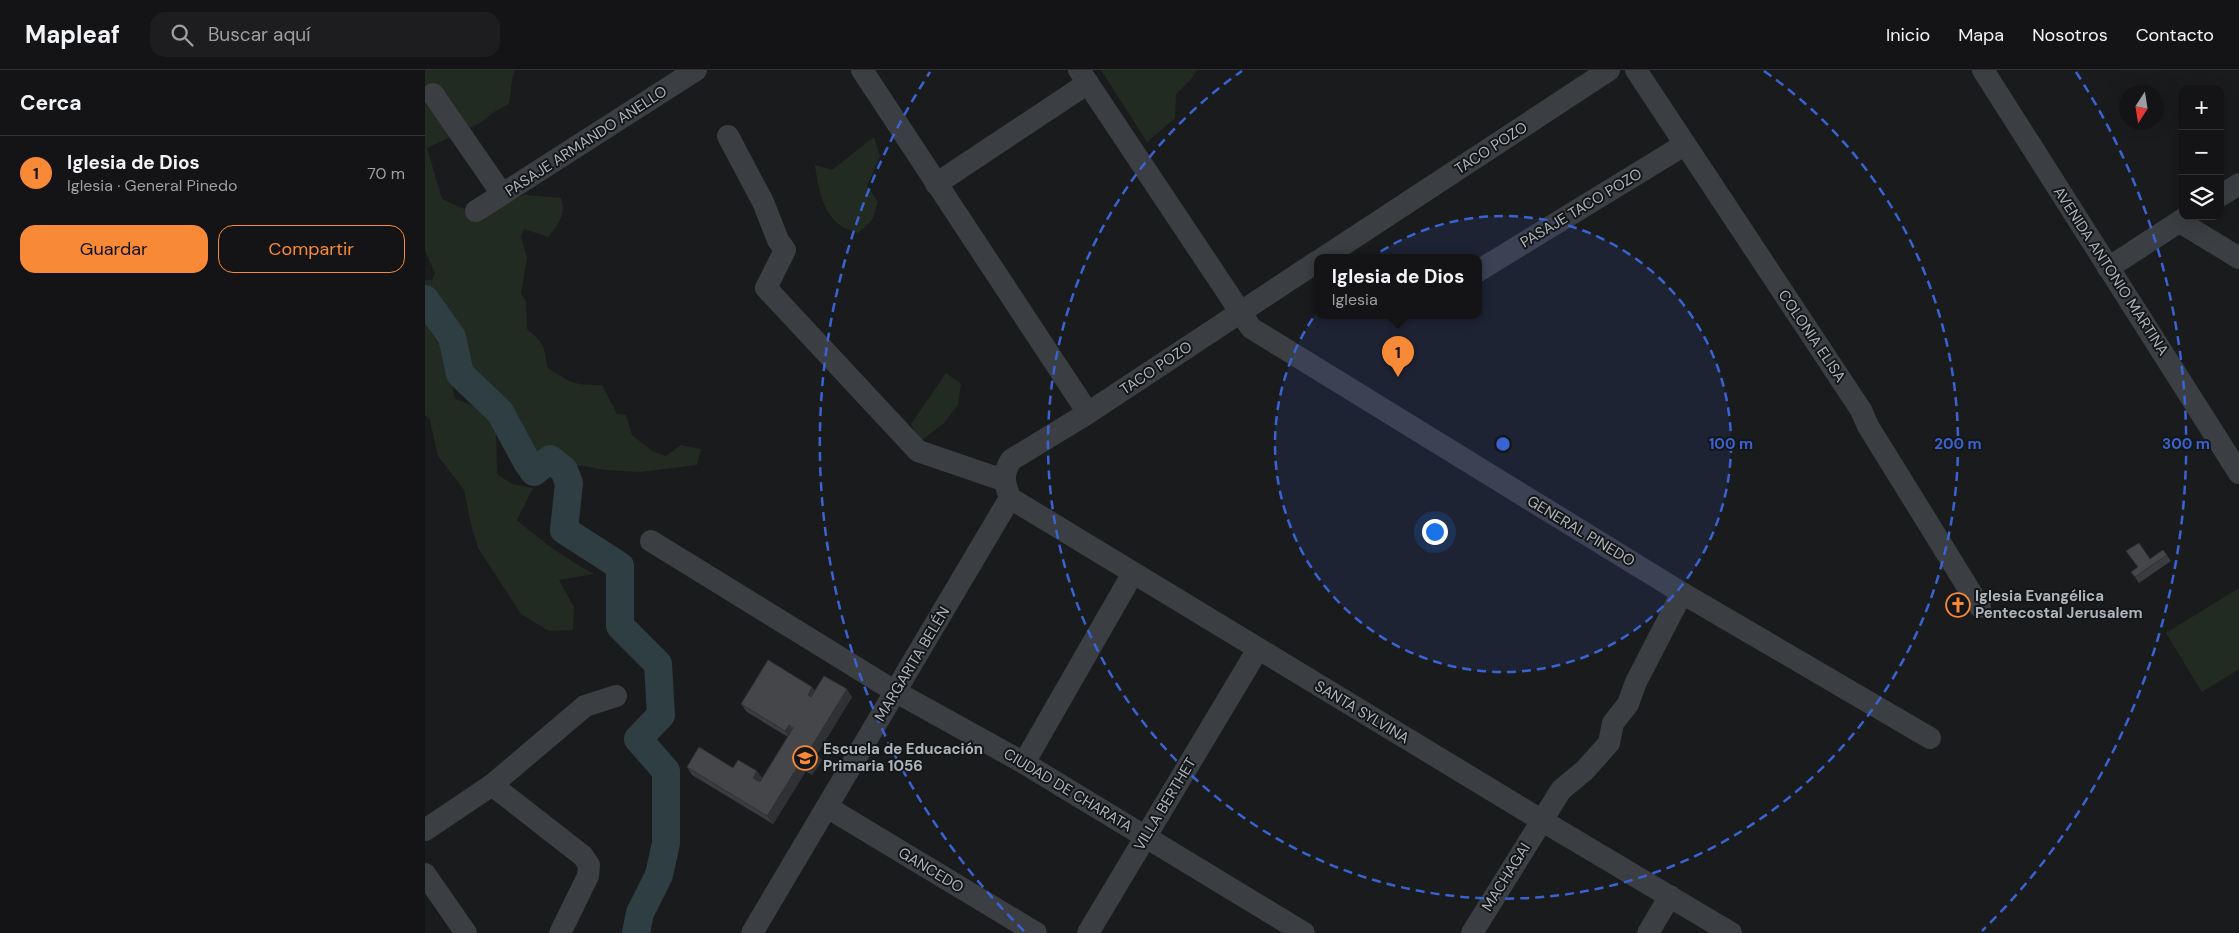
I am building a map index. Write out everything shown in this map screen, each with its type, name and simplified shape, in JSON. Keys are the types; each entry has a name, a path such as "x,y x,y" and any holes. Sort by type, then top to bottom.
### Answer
{"street":[{"name":"PASAJE ARMANDO ANELLO","path":"476,211 695,70"},
{"path":"862,70 1088,413"},
{"name":"TACO POZO","path":"1329,254 1609,70"},
{"name":"COLONIA ELISA","path":"1636,70 1861,410 1868,426 1981,607"},
{"name":"AVENIDA ANTONIO MARTINA","path":"1983,70 2239,473"},
{"path":"937,184 1084,77"},
{"name":"GENERAL PINEDO","path":"1084,77 1251,328 1681,593 1930,738"},
{"path":"433,94 501,194"},
{"name":"SANTA SYLVINA","path":"728,136 763,202 778,240 785,250 766,288 918,451 1007,489 1133,573 1731,933"},
{"name":"PASAJE TACO POZO","path":"1482,269 1684,145"},
{"path":"2224,193 2239,184"},
{"path":"2108,268 2182,220"},
{"path":"2185,220 2239,258"},
{"name":"TACO POZO","path":"1007,489 1004,471 1011,460 1088,413 1314,265"},
{"name":"MARGARITA BELÉN","path":"760,930 827,807 897,692 1007,489"},
{"name":"CIUDAD DE CHARATA","path":"651,541 897,692 1023,763 1304,933"},
{"path":"1023,763 1133,573"},
{"name":"MACHAGAI","path":"1472,933 1561,790 1585,770 1609,743 1613,724 1628,704 1681,593"},
{"name":"VILLA BERTHET","path":"1089,933 1258,649"},
{"path":"425,830 492,785 585,706 616,696"},
{"path":"492,785 583,856 589,865 589,876 559,933"},
{"name":"GANCEDO","path":"827,807 1036,933"},
{"path":"425,874 467,933"},
{"path":"1648,933 1671,896"}],"shaded area":[{"path":"425,70 515,70 509,104 494,112 480,123 427,148 442,199 471,212 525,195 561,198 563,209 561,219 548,237 524,229 521,237 527,258 521,293 526,302 527,329 537,337 542,345 547,367 579,384 602,385 617,414 626,415 632,435 652,451 666,456 681,445 701,449 697,465 640,472 606,470 565,463 549,453 530,456 525,448 515,412 468,373 454,333 425,285 425,280 432,280 435,273 425,251"},
{"path":"1101,70 1197,70 1193,77 1176,94 1175,118 1147,142"},
{"path":"874,137 880,157 867,185 878,202 872,220 858,233 842,226 829,213 819,190 815,165 832,170"},
{"path":"425,318 445,353 455,399 491,412 496,432 497,474 512,484 533,488 517,520 554,549 594,574 559,580 574,607 573,630 549,631 521,614 478,548 464,490 438,456 430,420 425,415"},
{"path":"946,373 961,384 958,405 944,423 920,442 911,424"},
{"path":"2239,588 2239,669 2202,692 2166,633"}],"building":[{"path":"2139,543 2150,559 2163,550 2167,555 2135,577 2131,572 2138,567 2126,551"},
{"path":"768,660 812,687 808,695 811,697 824,676 847,689 810,749 816,753 807,767 800,763 767,816 687,767 699,747 733,768 738,760 757,771 753,778 760,782 793,728 789,725 785,731 741,704"}],"waterway":[{"path":"425,299 452,337 460,374 500,412 534,472 550,459 564,470 569,483 564,530 620,566 620,626 658,664 661,715 638,739 666,771 666,843 659,875 640,913 636,933"}],"place":[{"name":"Iglesia de Dios","path":"1398,377"},
{"name":"Iglesia Evangélica Pentecostal Jerusalem","path":"1958,605"},
{"name":"Escuela de Educación Primaria 1056","path":"805,758"}]}
